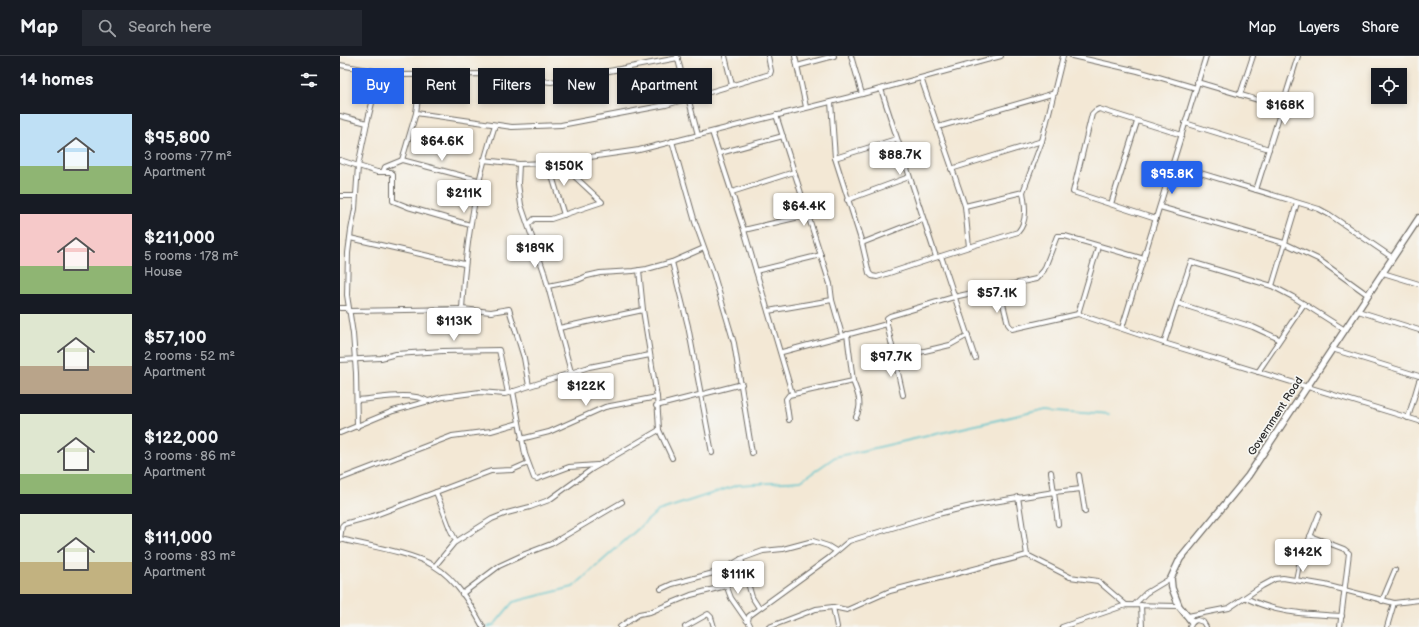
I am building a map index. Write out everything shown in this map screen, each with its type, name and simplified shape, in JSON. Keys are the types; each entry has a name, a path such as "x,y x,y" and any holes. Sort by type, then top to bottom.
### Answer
{"street":[{"path":"724,56 732,85"},
{"path":"712,91 770,74 771,71 768,56"},
{"path":"795,56 806,107"},
{"path":"797,66 834,56"},
{"path":"851,56 862,94"},
{"path":"483,160 518,164 548,163 639,150 862,94 1001,56"},
{"path":"831,102 835,158 847,200 862,243 869,273 872,276 877,277 1018,232 1024,215 1023,192 1042,142 1063,56"},
{"path":"1072,56 1138,71 1196,88"},
{"path":"1122,328 1174,165 1197,82 1206,56"},
{"path":"1240,94 1253,56"},
{"path":"1256,190 1298,56"},
{"path":"470,75 488,74 551,82 678,57 681,68"},
{"path":"340,65 357,68"},
{"path":"921,78 964,206 969,247"},
{"path":"1197,82 1282,107"},
{"path":"881,89 922,219 954,297 975,358"},
{"path":"938,127 1055,93"},
{"path":"356,427 357,400 354,334 348,309 347,284 350,238 355,209 358,166 372,104"},
{"path":"402,160 417,104"},
{"path":"416,113 512,127 561,125 638,111 665,104"},
{"path":"690,104 698,134"},
{"path":"1156,219 1075,194 1072,189 1092,114 1098,109 1182,135"},
{"path":"776,115 784,136 830,284 832,300 845,335 853,381 860,402 860,409 856,417"},
{"path":"340,116 367,123"},
{"path":"1111,204 1137,122"},
{"path":"1185,123 1269,148"},
{"path":"462,309 464,264 478,180 495,125"},
{"path":"712,132 720,153 782,352 792,393"},
{"path":"720,153 784,136"},
{"path":"835,158 896,139"},
{"path":"672,141 688,199 734,343 742,384 752,453"},
{"path":"951,169 1042,142"},
{"path":"340,160 377,172 389,171 393,173 393,201 408,207 470,225"},
{"path":"383,172 385,167 402,160 478,180"},
{"path":"529,224 534,219 551,219 564,216 602,201 565,169 554,162"},
{"path":"548,163 564,216"},
{"path":"518,164 519,194 548,286 571,372"},
{"path":"1174,165 1297,203 1330,215 1393,258"},
{"path":"732,192 794,172"},
{"path":"847,200 909,177"},
{"path":"964,206 1023,192"},
{"path":"340,196 355,196"},
{"path":"1272,286 1297,203"},
{"path":"1160,207 1284,243 1318,259 1368,295"},
{"path":"744,230 808,215"},
{"name":"Government Road","path":"1171,578 1187,550 1248,476 1419,218"},
{"path":"862,243 922,219"},
{"path":"903,395 887,324 890,316 954,297 1032,281 1039,277 1044,270 1058,236 1065,236 1144,260"},
{"path":"350,238 464,264"},
{"path":"1078,314 1098,247"},
{"path":"548,286 578,280 600,273 639,270 672,262 704,248"},
{"path":"756,271 821,255"},
{"path":"672,262 688,326 712,453"},
{"path":"1164,343 1191,262 1272,286 1345,330"},
{"path":"639,270 643,310 657,397 656,406 659,430 672,458"},
{"path":"1383,273 1419,284"},
{"path":"999,288 1008,324 1012,329 1078,314 1164,343 1419,421"},
{"path":"768,311 832,300"},
{"path":"1177,303 1253,327 1279,339"},
{"path":"1258,372 1304,304"},
{"path":"340,308 462,309 491,312 507,309 510,310 524,358 529,386"},
{"path":"559,328 643,310"},
{"path":"1358,311 1419,330"},
{"path":"782,352 887,324"},
{"path":"895,358 950,345 968,335"},
{"path":"1332,348 1419,376"},
{"path":"340,360 378,359 396,354 443,351 499,350 508,392"},
{"path":"340,433 393,412 428,401 475,392 498,394 508,392 594,366 650,355"},
{"path":"789,420 786,398 792,393 853,381"},
{"path":"1408,418 1419,381"},
{"path":"656,406 742,384"},
{"path":"513,390 521,439 528,462 536,479 569,468 599,465"},
{"path":"357,400 411,396 421,397 428,401"},
{"path":"521,439 549,432 605,407 657,397"},
{"path":"340,478 356,474 385,460 452,436 491,431 519,423"},
{"path":"435,566 448,548 456,541 497,516 549,500 599,465 659,430"},
{"path":"483,627 452,581 435,566 412,557 340,539 342,526 344,524 373,516 491,471 512,470 528,462"},
{"path":"1051,472 1058,524"},
{"path":"1079,475 1085,512"},
{"path":"748,621 749,616 829,558 845,542 938,514 1018,497 1081,490"},
{"path":"436,492 456,541"},
{"path":"1018,497 1027,555"},
{"path":"462,594 499,566 551,544 622,502"},
{"path":"1296,580 1299,565 1318,514"},
{"path":"1310,536 1344,549 1350,553 1340,627"},
{"path":"662,589 672,584 721,572 741,558 763,551 813,541 828,546 836,551"},
{"path":"769,627 816,609 833,607 847,610 890,591 1009,558 1027,555 1070,577 1098,581 1126,605"},
{"path":"741,558 752,597 759,608"},
{"path":"1382,601 1395,570"},
{"path":"721,572 731,598 751,627"},
{"path":"1134,605 1146,593 1171,578 1174,596 1179,606 1188,616 1191,625 1200,620 1206,627"},
{"path":"1188,616 1229,608 1275,579 1296,580 1344,589 1382,601 1394,603 1419,600"},
{"path":"620,627 643,612 650,612 691,595 726,586"},
{"path":"1246,598 1274,610 1342,616"},
{"path":"1387,627 1394,603"},
{"path":"1062,627 1126,605 1179,606"},
{"path":"1141,605 1142,627"},
{"path":"833,607 837,627"},
{"path":"686,627 708,614 711,617 714,627"}],"waterway":[{"path":"487,627 494,625 513,602 573,587 658,511 738,485 801,481 835,457 1046,409 1109,414"}]}
